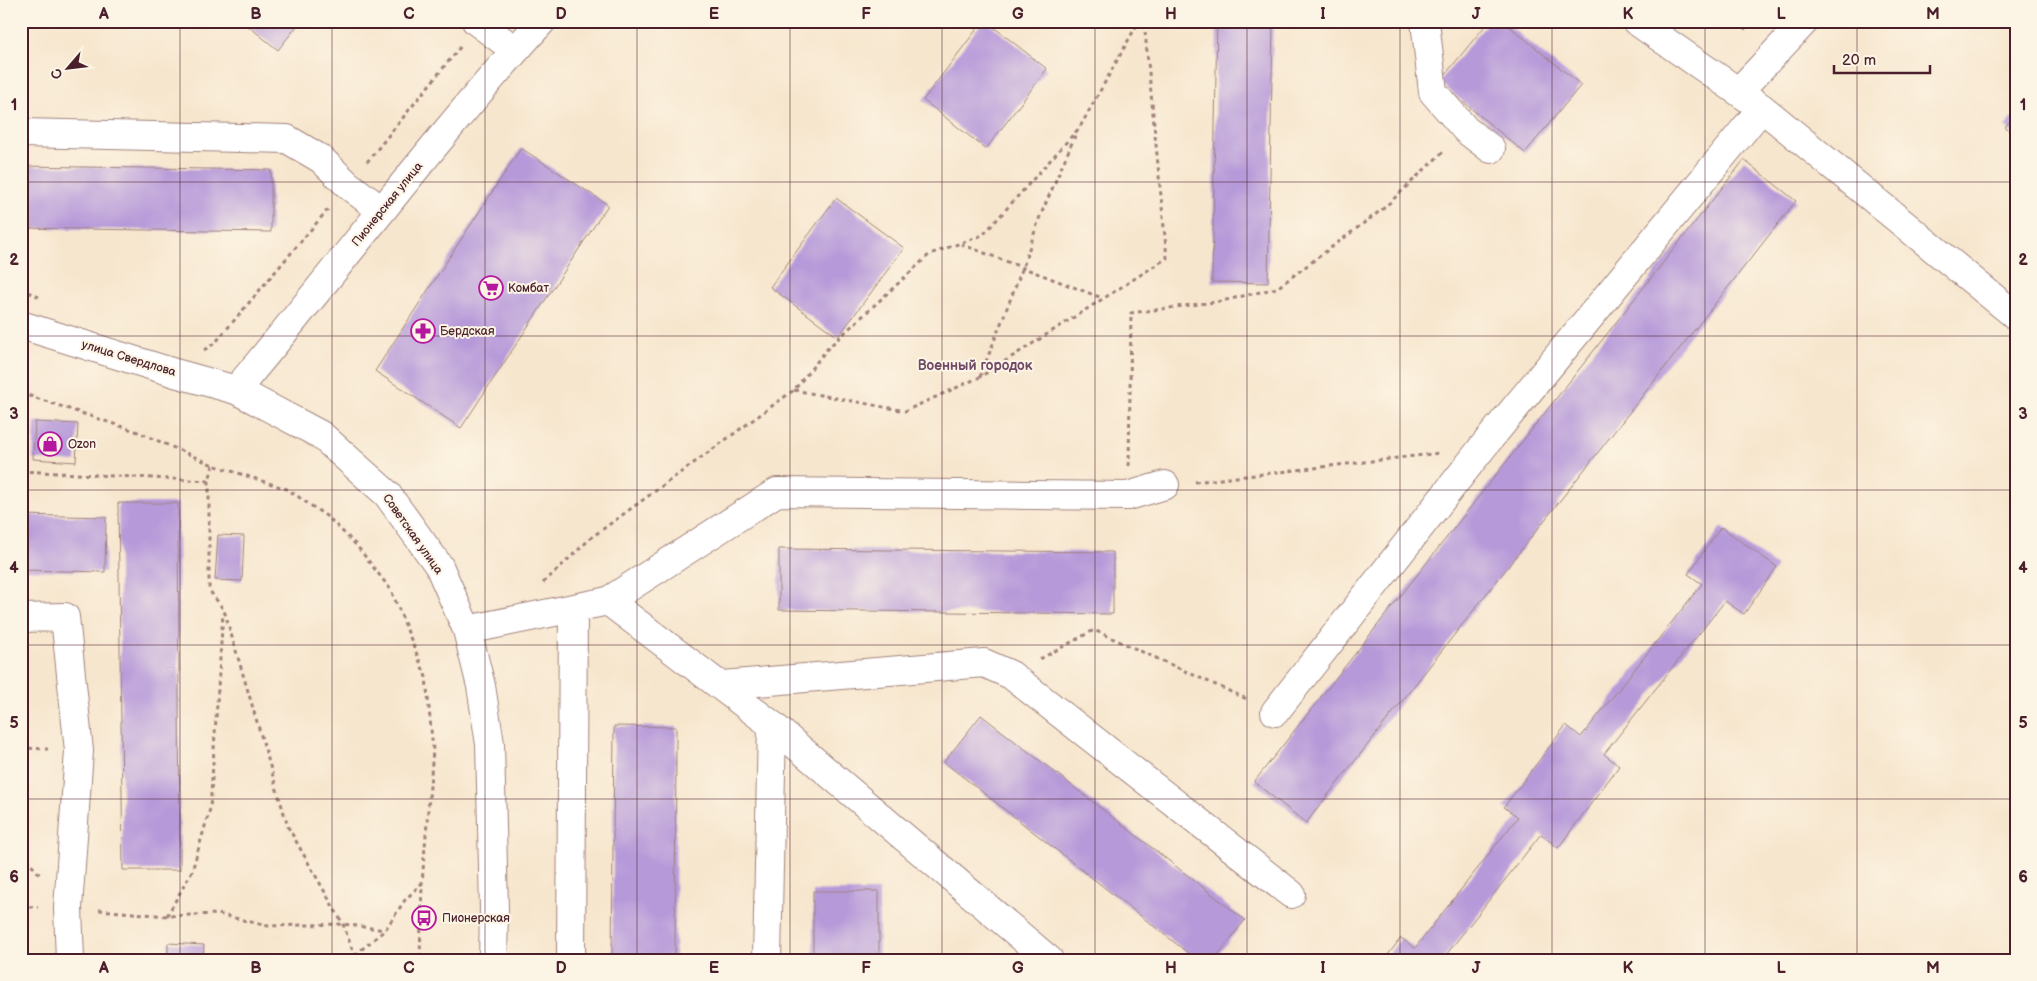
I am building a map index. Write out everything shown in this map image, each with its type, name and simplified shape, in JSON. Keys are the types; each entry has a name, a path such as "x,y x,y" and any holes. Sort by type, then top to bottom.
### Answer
{"street":[{"name":"Пионерская улица","path":"236,390 298,316 381,210 515,50 542,21"},
{"path":"1425,21 1433,92 1466,130 1491,149"},
{"path":"1636,21 1762,108 2016,316"},
{"path":"1739,91 1805,21"},
{"path":"477,22 515,50"},
{"path":"1275,712 1482,448 1762,108"},
{"path":"21,133 287,140 321,159 348,185 381,210"},
{"name":"улица Свердлова","path":"21,325 236,390"},
{"name":"Советская улица","path":"236,390 322,435 387,494 438,566 467,630 481,686 490,744 494,908 493,960"},
{"path":"467,630 608,601 778,492 1128,496 1165,485"},
{"path":"608,601 772,725 1049,960"},
{"path":"571,960 573,608"},
{"path":"21,618 64,618 79,750 68,908 70,960"},
{"path":"722,686 984,663 1011,675 1292,894"},
{"path":"767,960 772,725"}],"path":[{"path":"980,377 1023,267 1039,219 1080,126 1140,21"},
{"path":"794,390 905,411 980,377 1167,258 1144,21"},
{"path":"200,352 215,343 348,185 477,22"},
{"path":"537,589 592,536 794,390 828,348 930,254 983,235 1080,126"},
{"path":"1128,496 1132,313 1222,301 1277,288 1384,208 1466,130"},
{"path":"959,244 1103,298"},
{"path":"21,289 48,301"},
{"path":"21,393 138,432 213,465 287,489 329,518 357,546 390,590 426,677 433,750 422,882 420,960"},
{"path":"1165,485 1482,448"},
{"path":"213,465 209,481 209,590 224,610 288,826 343,924 355,958"},
{"path":"21,471 209,481"},
{"path":"166,916 192,871 210,809 224,610"},
{"path":"1011,675 1094,630 1275,712"},
{"path":"21,852 68,908 166,916 218,914 268,926 343,924 385,930"},
{"path":"349,960 355,958 385,930 405,900 422,882"}],"building":[{"path":"242,21 301,21 278,50"},
{"path":"983,21 986,21 1047,69 986,149 923,100"},
{"path":"1217,21 1273,21 1268,283 1212,282"},
{"path":"1489,21 1503,21 1581,85 1525,153 1439,82"},
{"path":"1734,21 1752,21 1745,30"},
{"path":"2016,114 2016,136 2005,127"},
{"name":"Комбат","path":"521,148 608,205 461,428 375,371"},
{"path":"1744,160 1796,201 1306,823 1254,782"},
{"path":"21,166 271,170 271,232 21,228"},
{"path":"836,198 904,248 838,337 770,287"},
{"path":"35,422 78,424 76,462 33,459"},
{"path":"118,503 178,503 180,870 123,870"},
{"path":"21,515 106,517 105,572 21,570"},
{"path":"1721,527 1777,567 1744,614 1725,601 1604,754 1619,766 1558,848 1541,834 1442,960 1384,960 1401,938 1415,948 1518,817 1504,807 1566,725 1581,737 1702,584 1688,574"},
{"path":"218,535 244,536 242,581 215,580"},
{"path":"779,549 1113,552 1113,614 779,610"},
{"path":"981,715 1245,920 1214,960 1197,960 944,762"},
{"path":"614,726 676,727 675,960 612,960"},
{"path":"813,891 879,891 879,960 813,960"},
{"path":"168,943 204,945 203,960 168,960"}],"place":[{"name":"Комбат","path":"491,288"},
{"name":"Бердская","path":"423,331"},
{"name":"Ozon","path":"50,444"},
{"name":"Пионерская","path":"424,918"}],"district":[{"name":"Военный городок","path":"975,365"}]}
